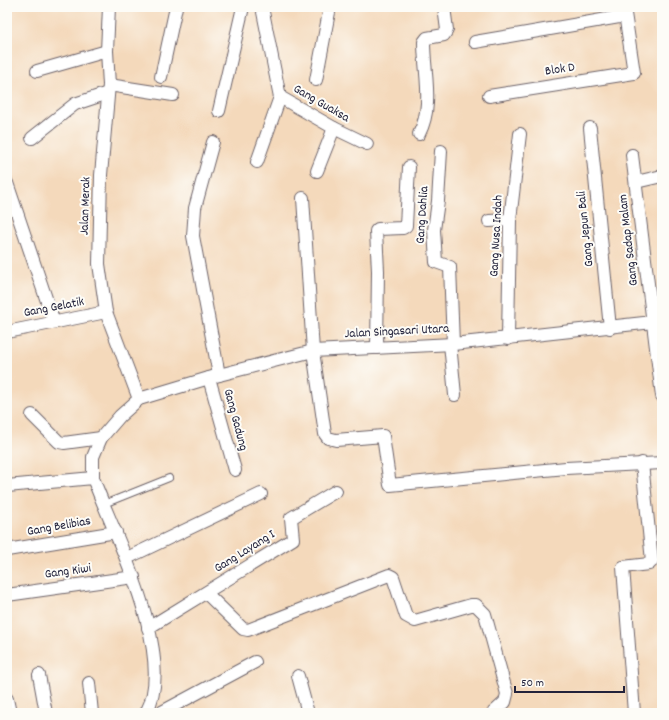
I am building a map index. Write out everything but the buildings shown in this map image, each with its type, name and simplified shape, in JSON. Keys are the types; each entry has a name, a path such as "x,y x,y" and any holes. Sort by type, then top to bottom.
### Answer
{"street":[{"name":"Jalan Merak","path":"109,7 107,51 108,89 99,207 99,264 106,312 139,399"},
{"path":"161,77 176,7"},
{"path":"219,111 243,7"},
{"name":"Gang Guaksa","path":"262,7 280,97 334,128 367,144"},
{"path":"316,80 330,7"},
{"path":"419,134 425,120 428,105 424,42 427,38 444,35 447,30 444,7"},
{"path":"475,42 625,12"},
{"name":"Blok D","path":"489,96 634,73 625,12"},
{"path":"37,71 107,51"},
{"path":"32,138 75,104 108,89 173,96"},
{"path":"257,162 280,97"},
{"path":"316,172 334,128"},
{"name":"Gang Jepun Bali","path":"590,128 610,328"},
{"name":"Gang Nusa Indah","path":"508,339 510,220 520,134"},
{"name":"Gang Gadung","path":"212,142 195,208 193,236 214,376 234,470"},
{"name":"Gang Dahlia","path":"442,151 434,230 435,255 436,262 450,267 452,279 452,344"},
{"name":"Gang Sadap Malam","path":"632,155 658,321 662,396"},
{"path":"377,348 378,271 376,231 378,229 403,228 406,226 409,167"},
{"path":"636,182 662,176"},
{"path":"7,183 54,322"},
{"path":"303,198 313,351 325,434 328,438 336,440 382,435 390,485 642,463 662,463"},
{"path":"489,221 510,220"},
{"name":"Gang Gelatik","path":"7,331 106,312"},
{"name":"Jalan Singasari Utara","path":"139,399 214,376 313,351 452,344 610,328 658,321"},
{"path":"452,344 455,395"},
{"path":"139,399 120,416 101,438 93,457 93,478 134,577 155,659 151,704 146,713"},
{"path":"32,415 59,442 64,443 101,438"},
{"path":"634,713 623,567 649,564 652,561 642,463"},
{"path":"7,486 93,478"},
{"name":"Gang Layang I","path":"148,628 293,539 290,518 336,491"},
{"path":"127,558 260,494"},
{"name":"Gang Belibias","path":"7,550 116,532"},
{"path":"206,593 243,629 248,630 389,575 393,577 406,616 412,620 422,620 471,605 476,605 485,614 507,694 505,702 493,713"},
{"name":"Gang Kiwi","path":"7,595 134,577"},
{"path":"160,713 255,662"},
{"path":"39,675 46,713"},
{"path":"298,676 308,713"},
{"path":"89,683 92,713"},
{"path":"7,699 10,713"}],"lane":[{"path":"104,504 169,478"}]}
